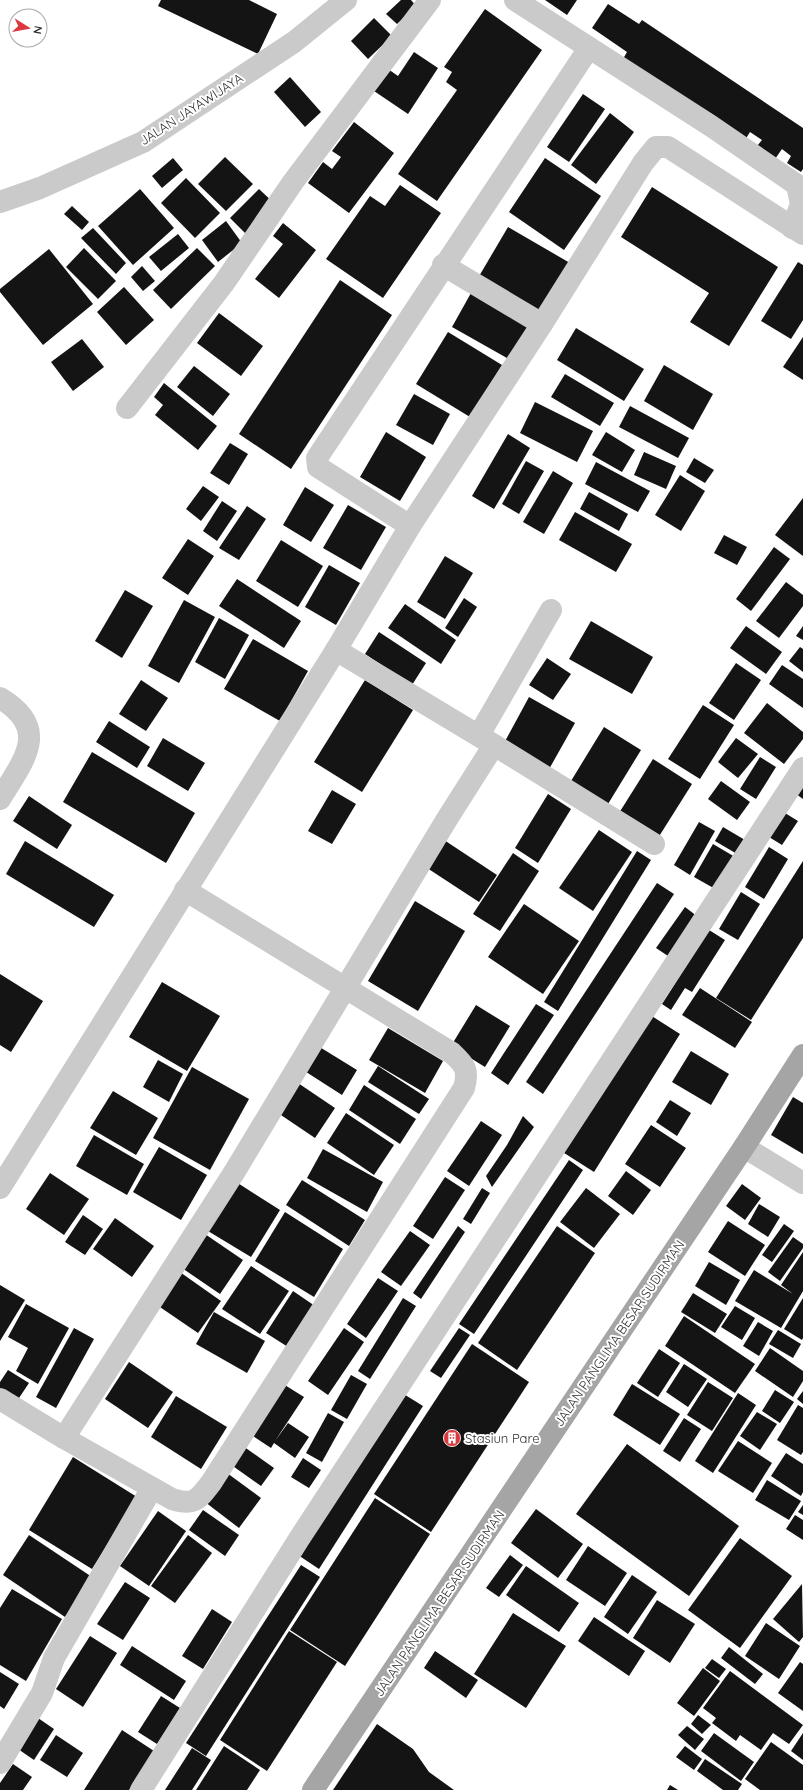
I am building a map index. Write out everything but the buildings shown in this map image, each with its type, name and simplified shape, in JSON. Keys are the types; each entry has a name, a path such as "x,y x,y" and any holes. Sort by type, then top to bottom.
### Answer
{"main road":[{"name":"JALAN PANGLIMA BESAR SUDIRMAN","path":"313,1790 744,1147 803,1055"}],"street":[{"name":"JALAN JAYAWIJAYA","path":"0,202 40,188 143,142 294,42 346,0"},
{"path":"127,408 224,283 293,182 430,0"},
{"path":"0,1188 336,650 410,526 542,324 643,163 656,147 668,148 798,231 800,204 798,185 711,126 515,0"},
{"path":"410,526 318,467 316,458 589,48"},
{"path":"444,266 542,324"},
{"path":"64,1438 235,1171 345,988 486,740 551,610"},
{"path":"336,650 486,740 654,844"},
{"path":"0,698 22,716 28,730 30,744 25,759 0,799"},
{"path":"141,1790 299,1539 803,768"},
{"path":"0,1399 64,1438 172,1500 183,1503 191,1502 201,1496 464,1088 467,1072 463,1063 452,1053 185,890"},
{"path":"744,1147 803,1183"},
{"path":"0,1763 42,1694 54,1658 152,1488"}],"place":[{"name":"Stasiun Pare","path":"452,1438"}]}
